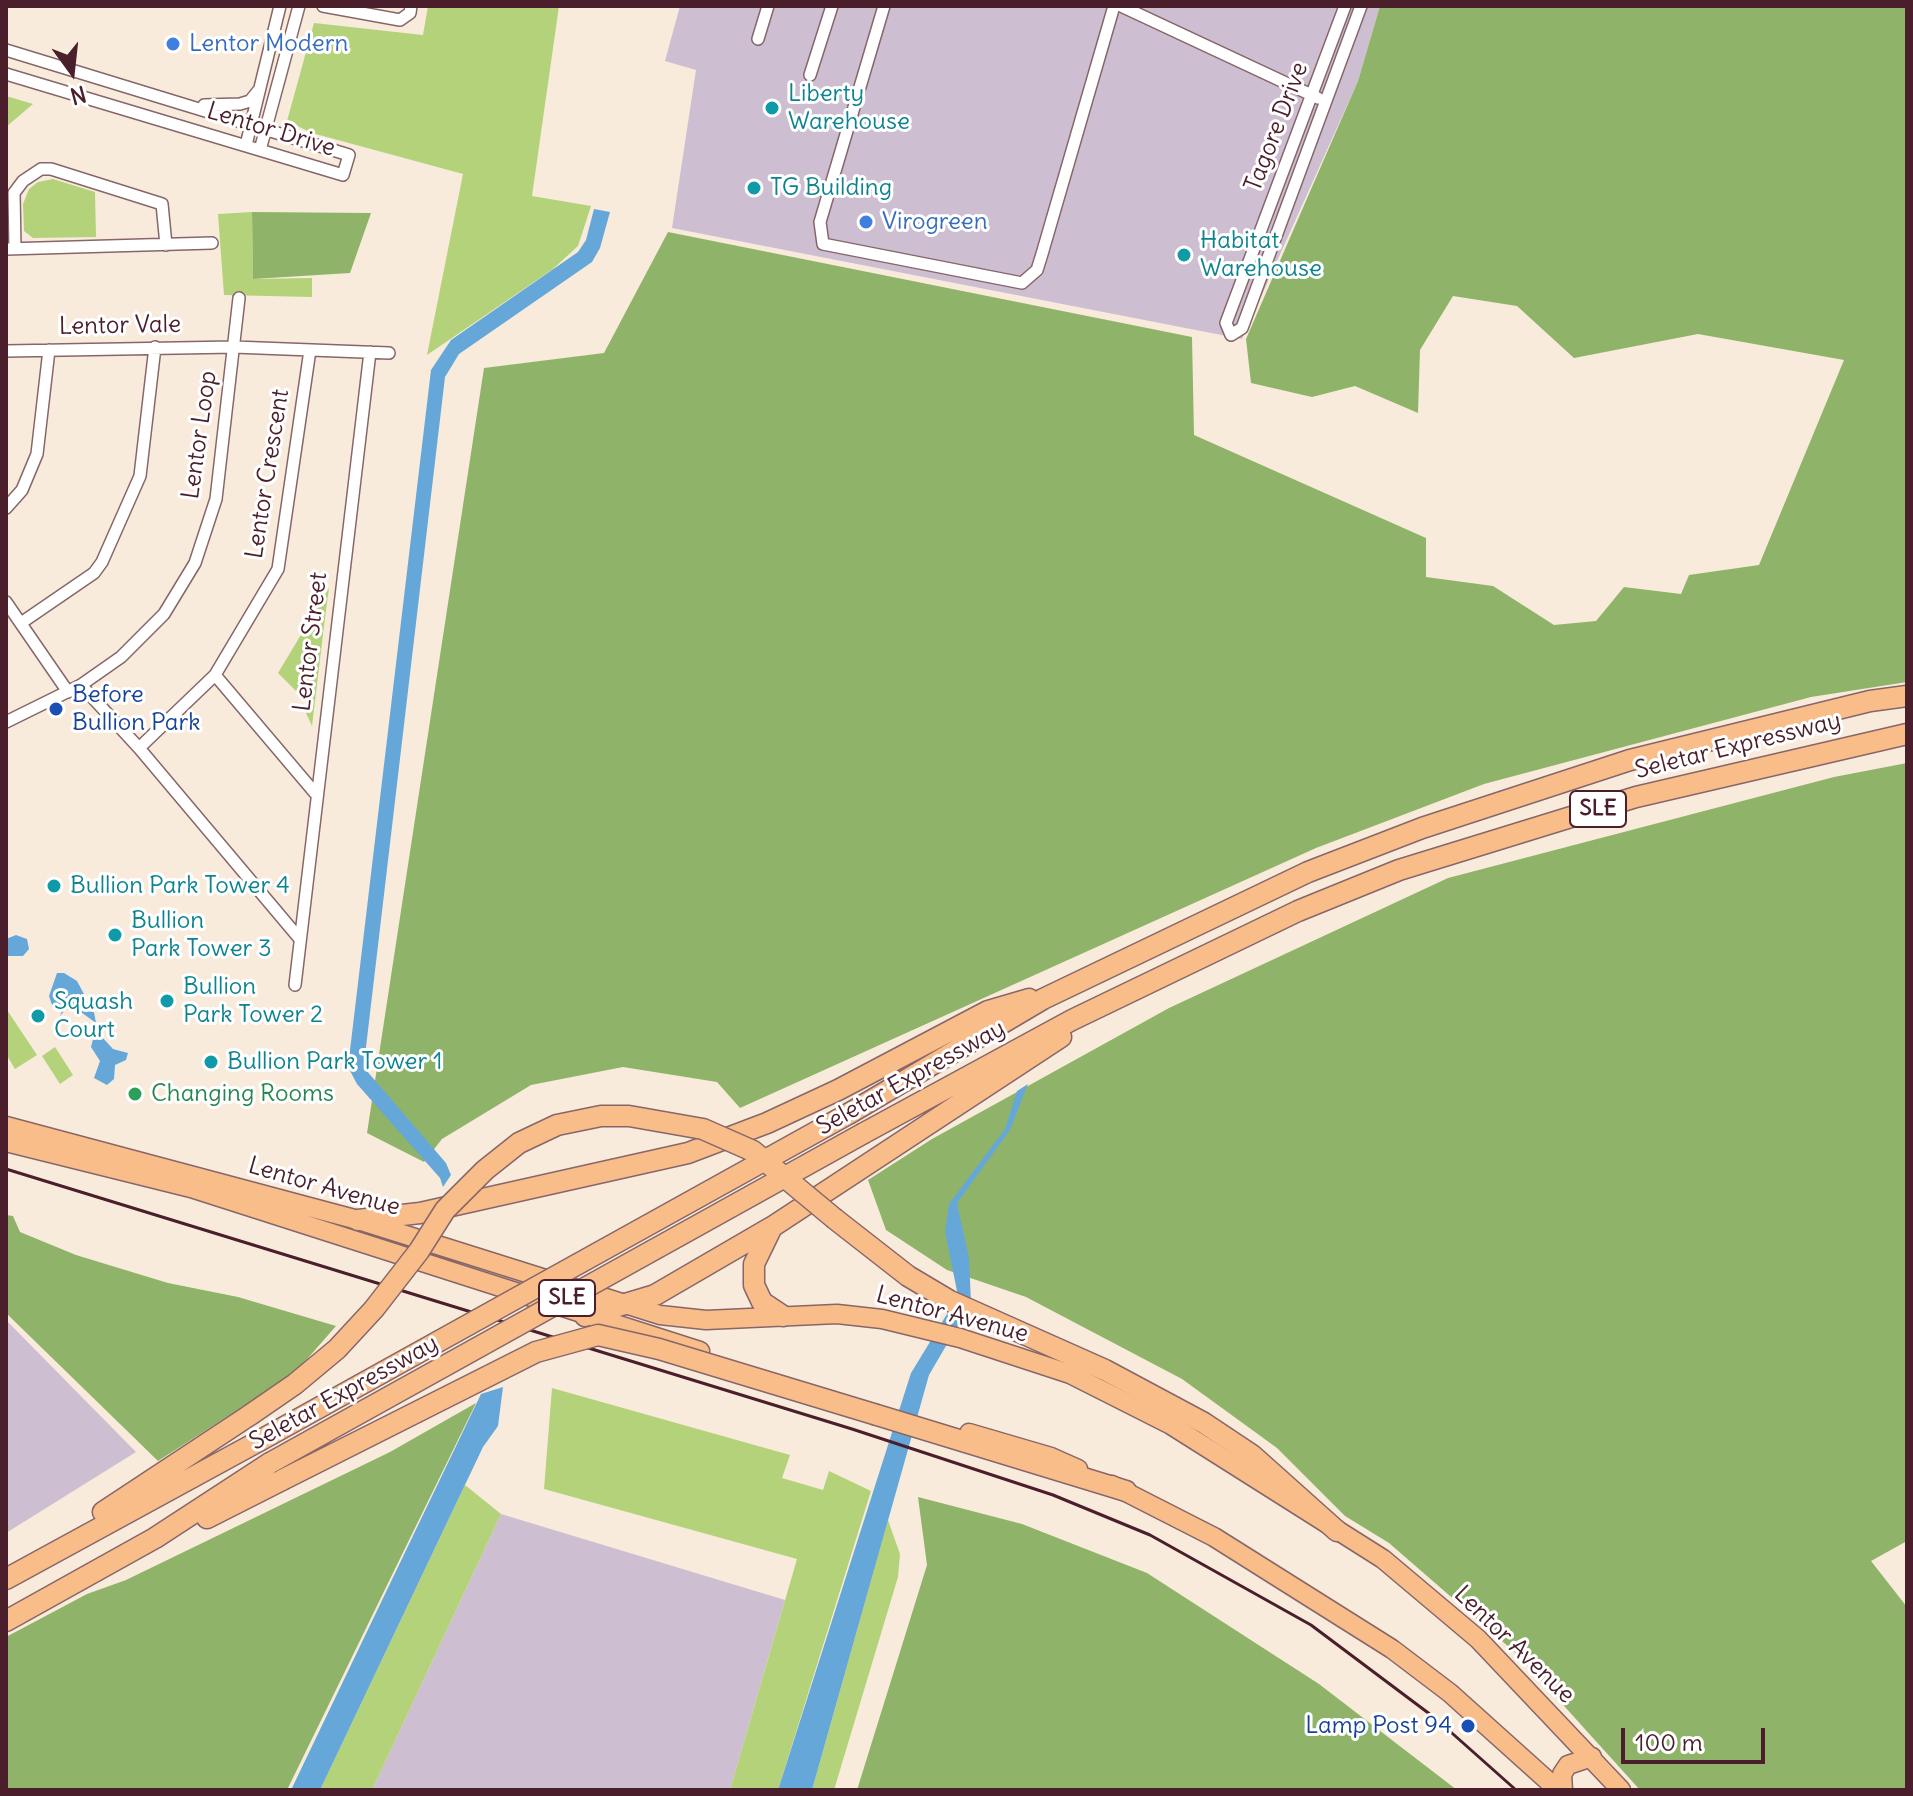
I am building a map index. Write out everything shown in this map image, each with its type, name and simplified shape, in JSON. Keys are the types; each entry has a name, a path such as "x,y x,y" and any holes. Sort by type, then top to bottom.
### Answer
{"highway":[{"name":"Seletar Expressway","path":"6,1579 850,1113 1043,999 1308,872 1422,828 1630,760 1870,701 1907,696"},
{"name":"Seletar Expressway","path":"6,1621 155,1538 270,1463 864,1133 1072,1020 1298,911 1399,870 1636,797 1907,734"},
{"path":"358,1220 420,1213 688,1153 767,1123 838,1090 988,1011 1018,1000 1043,999"},
{"path":"585,1316 655,1295 772,1227 1050,1046 1072,1020"},
{"path":"78,1540 98,1516 295,1384 346,1339 401,1274 445,1210 502,1155 529,1137 557,1125 601,1116 629,1116 690,1126 742,1145 925,1287 979,1316 1134,1384 1227,1439 1299,1493 1337,1531"},
{"path":"772,1227 754,1264 754,1285 762,1302 783,1316"},
{"path":"155,1538 203,1520 536,1352 573,1339 598,1335 659,1349 928,1425 1126,1491"}],"main road":[{"name":"Lentor Avenue","path":"6,1126 358,1220 626,1306 688,1319 837,1314 871,1317 960,1338 1107,1390 1171,1425 1383,1559 1469,1631 1621,1790"},
{"name":"Lentor Avenue","path":"6,1142 191,1188 585,1316 884,1407 928,1425"},
{"path":"427,1266 435,1247"},
{"path":"1126,1491 1214,1537 1392,1649 1450,1693 1561,1790"},
{"path":"1561,1790 1562,1774 1568,1765 1592,1757"}],"street":[{"path":"246,145 280,6"},
{"path":"260,150 299,6"},
{"path":"323,6 400,20 410,13 411,6"},
{"path":"758,39 768,6"},
{"path":"810,75 832,6"},
{"path":"884,6 824,209 820,234 823,244 1022,283 1029,279 1042,254 1114,6"},
{"path":"1121,6 1326,101"},
{"name":"Tagore Drive","path":"1345,6 1226,323 1231,335 1242,328 1361,6"},
{"name":"Lentor Drive","path":"6,50 196,105 349,155 343,175 6,74"},
{"path":"196,105 240,104 250,101 260,89"},
{"path":"166,245 162,204 51,169 41,169 23,181 14,193 10,249 166,245 212,243"},
{"name":"Lentor Loop","path":"6,722 81,685 121,657 154,624 195,563 216,499 239,298"},
{"path":"21,623 94,573 102,562 140,476 155,347"},
{"path":"234,347 389,353"},
{"name":"Lentor Vale","path":"6,351 234,347"},
{"path":"6,508 22,490 37,454 49,350"},
{"name":"Lentor Crescent","path":"139,748 215,675 278,569 310,350"},
{"name":"Lentor Street","path":"295,985 315,793 370,352"},
{"path":"6,602 68,692"},
{"path":"215,675 315,793"},
{"path":"81,685 139,748 299,938"}],"shaded area":[{"path":"680,6 1380,6 1358,81 1242,339 672,228 696,70 665,61"},
{"path":"6,1320 136,1452 6,1533"},
{"path":"501,1514 785,1600 730,1790 372,1790"}],"green space":[{"path":"428,6 559,6 532,196 591,206 578,246 553,269 427,355 463,174 312,133 287,121 314,23 423,35"},
{"path":"1380,6 1907,6 1907,682 1811,697 1484,784 1316,848 740,1108 717,1082 623,1067 531,1085 442,1139 424,1162 367,1133 484,368 604,353 668,232 1192,337 1194,435 1426,538 1426,577 1493,586 1554,625 1596,621 1624,587 1681,594 1689,575 1759,565 1844,360 1698,334 1574,358 1517,306 1453,296 1420,350 1418,413 1355,386 1312,397 1251,383 1246,339 1358,81"},
{"path":"6,96 33,104 6,127"},
{"path":"53,179 95,192 96,237 33,238 24,231 23,204 29,189 38,182"},
{"path":"252,212 253,279 312,278 312,297 224,295 218,214"},
{"path":"252,212 371,213 350,273 253,279"},
{"path":"329,588 312,726 306,713 307,702 278,673"},
{"path":"1907,763 1907,1541 1871,1561 1907,1607 1907,1790 1640,1790 1518,1655 1389,1543 1345,1516 1277,1448 1182,1379 1026,1297 947,1270 886,1230 868,1180 932,1139 1169,1008 1448,878 1834,777"},
{"path":"7,1010 37,1055 15,1069 6,1054"},
{"path":"55,1047 73,1075 60,1084 42,1056"},
{"path":"6,1215 13,1216 20,1232 76,1255 168,1283 238,1297 336,1326 295,1373 158,1461 6,1313"},
{"path":"552,1388 790,1455 782,1478 823,1490 829,1471 871,1491 778,1790 730,1790 797,1559 544,1489"},
{"path":"476,1403 287,1790 6,1790 6,1637 87,1594 126,1580 390,1452"},
{"path":"465,1485 501,1514 372,1790 320,1790"},
{"path":"918,1497 1022,1524 1147,1573 1319,1684 1457,1790 857,1790 927,1565"},
{"path":"888,1520 900,1554 898,1577 834,1790 812,1790"}],"water":[{"path":"594,209 610,212 600,248 592,262 459,354 445,377 364,1064 446,1163 451,1175 443,1187 440,1178 357,1084 348,1067 431,370 451,340 578,252 586,240"},
{"path":"16,935 27,939 29,949 23,956 6,956 6,939"},
{"path":"57,973 64,973 77,981 84,994 80,1003 93,1007 96,1023 78,1010 65,1010 60,1016 63,1008 52,1005 49,996"},
{"path":"102,1037 113,1049 128,1053 126,1060 115,1065 114,1079 107,1085 94,1078 100,1061 91,1047 93,1039"},
{"path":"1028,1084 1010,1130 957,1203 969,1258 971,1303 929,1375 812,1790 778,1790 911,1373 958,1296 945,1232 949,1204 1005,1129 1017,1091"},
{"path":"503,1387 498,1426 483,1447 320,1790 291,1790 481,1394"}],"railway":[{"path":"6,1169 852,1429 1053,1495 1150,1535 1311,1625 1435,1718 1516,1790"}],"place":[{"name":"Lentor Modern","path":"173,44"},
{"name":"Liberty Warehouse","path":"772,108"},
{"name":"TG Building","path":"754,188"},
{"name":"Virogreen","path":"866,222"},
{"name":"Habitat Warehouse","path":"1184,255"},
{"name":"Before Bullion Park","path":"56,709"},
{"name":"Bullion Park Tower 4","path":"54,886"},
{"name":"Bullion Park Tower 3","path":"115,935"},
{"name":"Bullion Park Tower 2","path":"167,1001"},
{"name":"Squash Court","path":"38,1016"},
{"name":"Bullion Park Tower 1","path":"211,1062"},
{"name":"Changing Rooms","path":"135,1094"},
{"name":"Lamp Post 94","path":"1468,1726"}]}
